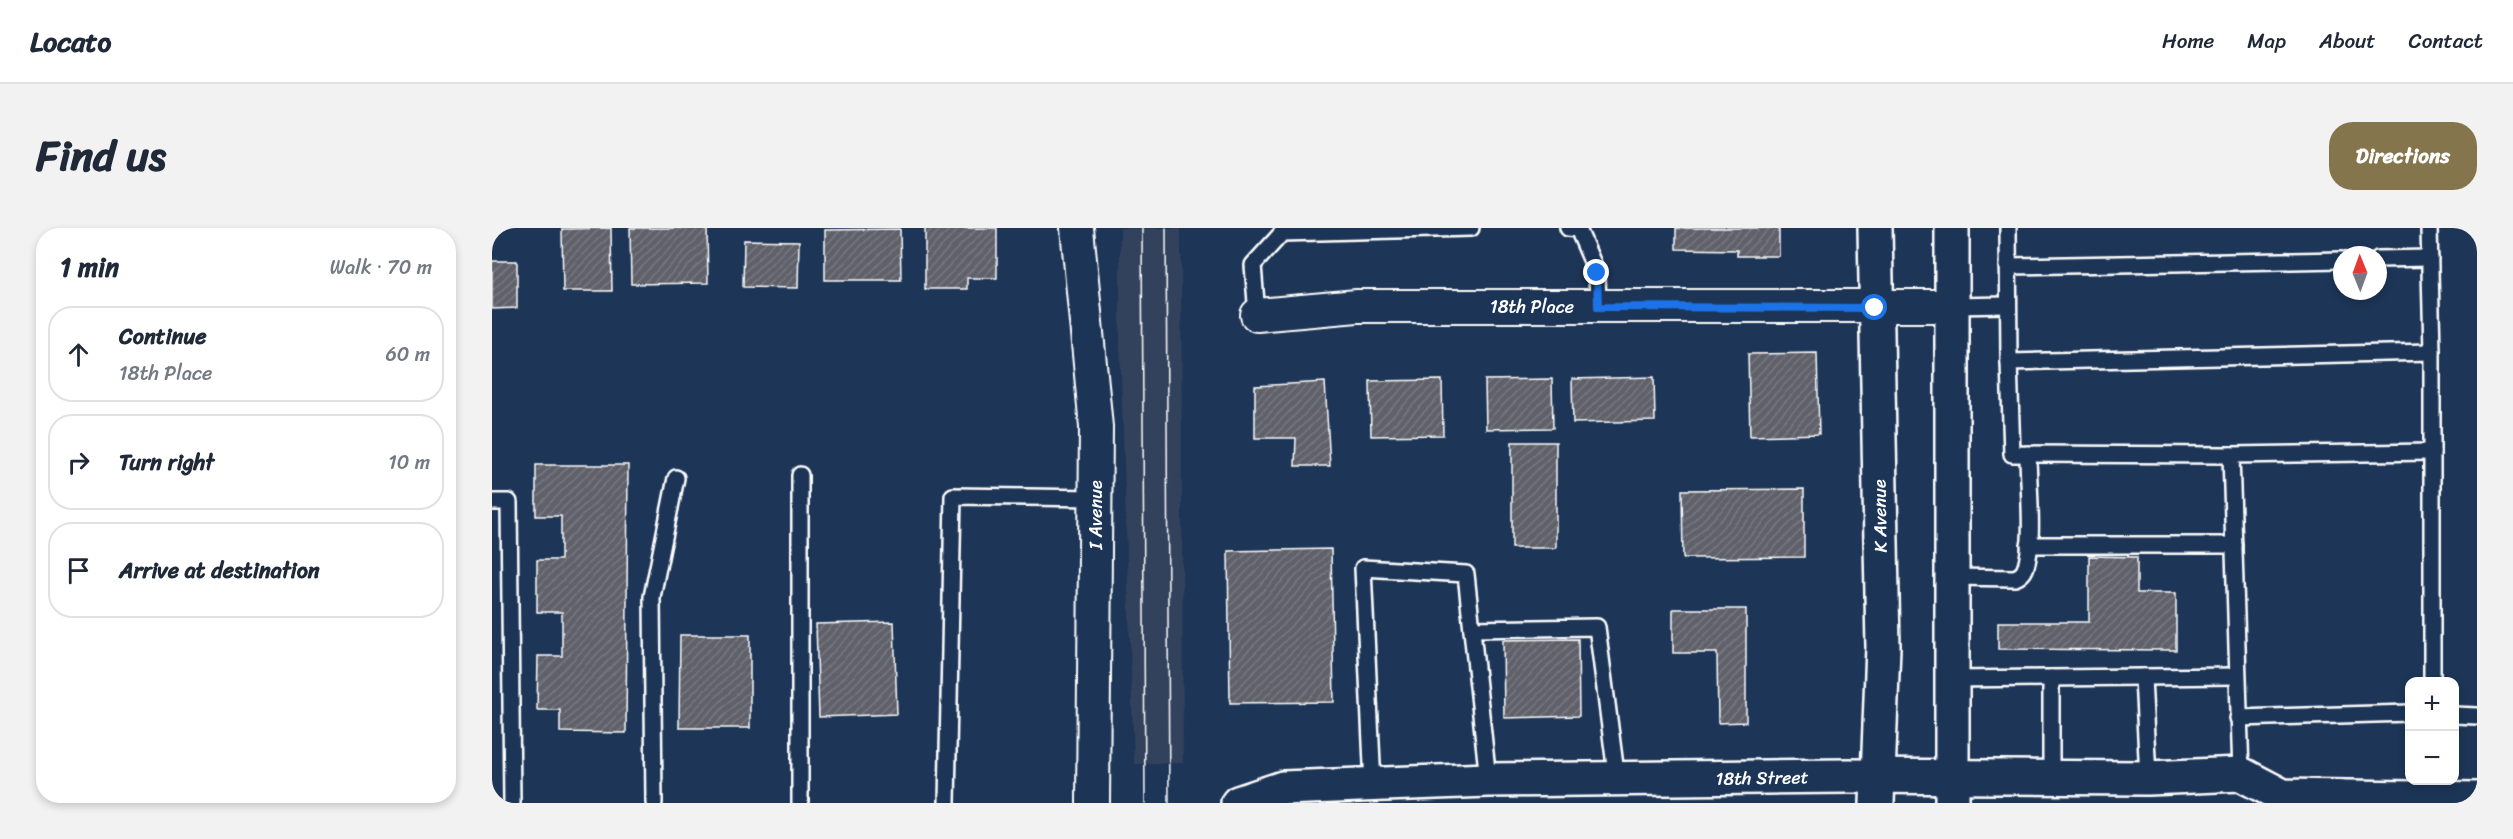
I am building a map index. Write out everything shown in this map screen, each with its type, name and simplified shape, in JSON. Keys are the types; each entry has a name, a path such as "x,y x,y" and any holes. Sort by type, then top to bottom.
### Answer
{"street":[{"name":"I Avenue","path":"1077,228 1096,427 1093,803"},
{"name":"K Avenue","path":"1875,228 1883,647 1878,790"},
{"path":"1952,228 1952,790"},
{"name":"18th Place","path":"1257,315 1357,306 1875,308 1952,306"},
{"path":"2241,774 2279,801 2432,789 2477,799"},
{"name":"18th Street","path":"1238,803 1283,795 1373,786 1488,780 1952,790 2051,777 2148,778 2241,774"}],"lane":[{"path":"1257,315 1253,265 1282,233 1471,228"},
{"path":"1568,228 1578,229 1597,273 1598,307"},
{"path":"2008,228 2012,454 2231,455 2432,452"},
{"path":"2429,228 2432,352 2432,677"},
{"path":"2387,259 2430,258"},
{"path":"2008,266 2333,260"},
{"path":"1952,306 2008,305"},
{"path":"2009,362 2432,352"},
{"path":"1953,577 2015,578 2022,576 2026,569 2029,545 2028,454"},
{"path":"2231,455 2241,774"},
{"path":"800,475 800,803"},
{"path":"654,803 652,597 676,478"},
{"path":"947,803 953,496 1096,498"},
{"path":"492,502 508,502 512,803"},
{"path":"2029,545 2234,545"},
{"path":"1373,786 1364,568 1466,574 1488,780"},
{"path":"1472,629 1597,627 1617,781"},
{"path":"1953,679 2237,676"},
{"path":"2143,677 2148,778"},
{"path":"2051,678 2051,777"},
{"path":"2238,718 2405,713"},
{"path":"2459,714 2477,716"}],"shaded area":[{"path":"1120,228 1181,228 1183,763 1134,764 1120,345"}],"building":[{"path":"611,228 612,291 563,291 562,229"},
{"path":"630,228 707,228 708,283 631,284"},
{"path":"925,228 997,228 997,278 967,278 967,289 925,289"},
{"path":"1676,228 1779,228 1779,256 1737,256 1737,250 1676,249"},
{"path":"900,229 901,280 825,280 825,230"},
{"path":"744,240 799,241 798,288 743,287"},
{"path":"492,261 517,261 517,308 492,309"},
{"path":"1817,353 1819,434 1750,436 1748,354"},
{"path":"1654,377 1655,421 1573,423 1572,379"},
{"path":"1552,379 1553,428 1486,429 1485,380"},
{"path":"1442,380 1443,435 1371,436 1370,381"},
{"path":"1325,382 1330,466 1295,466 1296,438 1255,438 1255,386"},
{"path":"1512,442 1556,442 1556,548 1512,548"},
{"path":"536,465 628,465 626,733 560,732 560,710 537,710 538,656 562,656 562,612 537,612 537,560 561,560 561,516 536,516"},
{"path":"1804,489 1804,557 1683,558 1682,490"},
{"path":"1331,549 1334,702 1230,703 1228,551"},
{"path":"2089,556 2137,557 2137,593 2176,593 2176,650 1998,649 1998,622 2089,622"},
{"path":"1673,609 1746,609 1746,722 1718,723 1717,653 1673,653"},
{"path":"894,622 897,714 819,717 816,624"},
{"path":"680,635 750,635 750,728 679,728"},
{"path":"1578,639 1579,716 1504,718 1503,640"}],"tram line":[{"path":"1142,228 1145,803"},
{"path":"1166,228 1169,803"}],"route":[{"path":"1597,273 1598,307 1875,308"}]}
